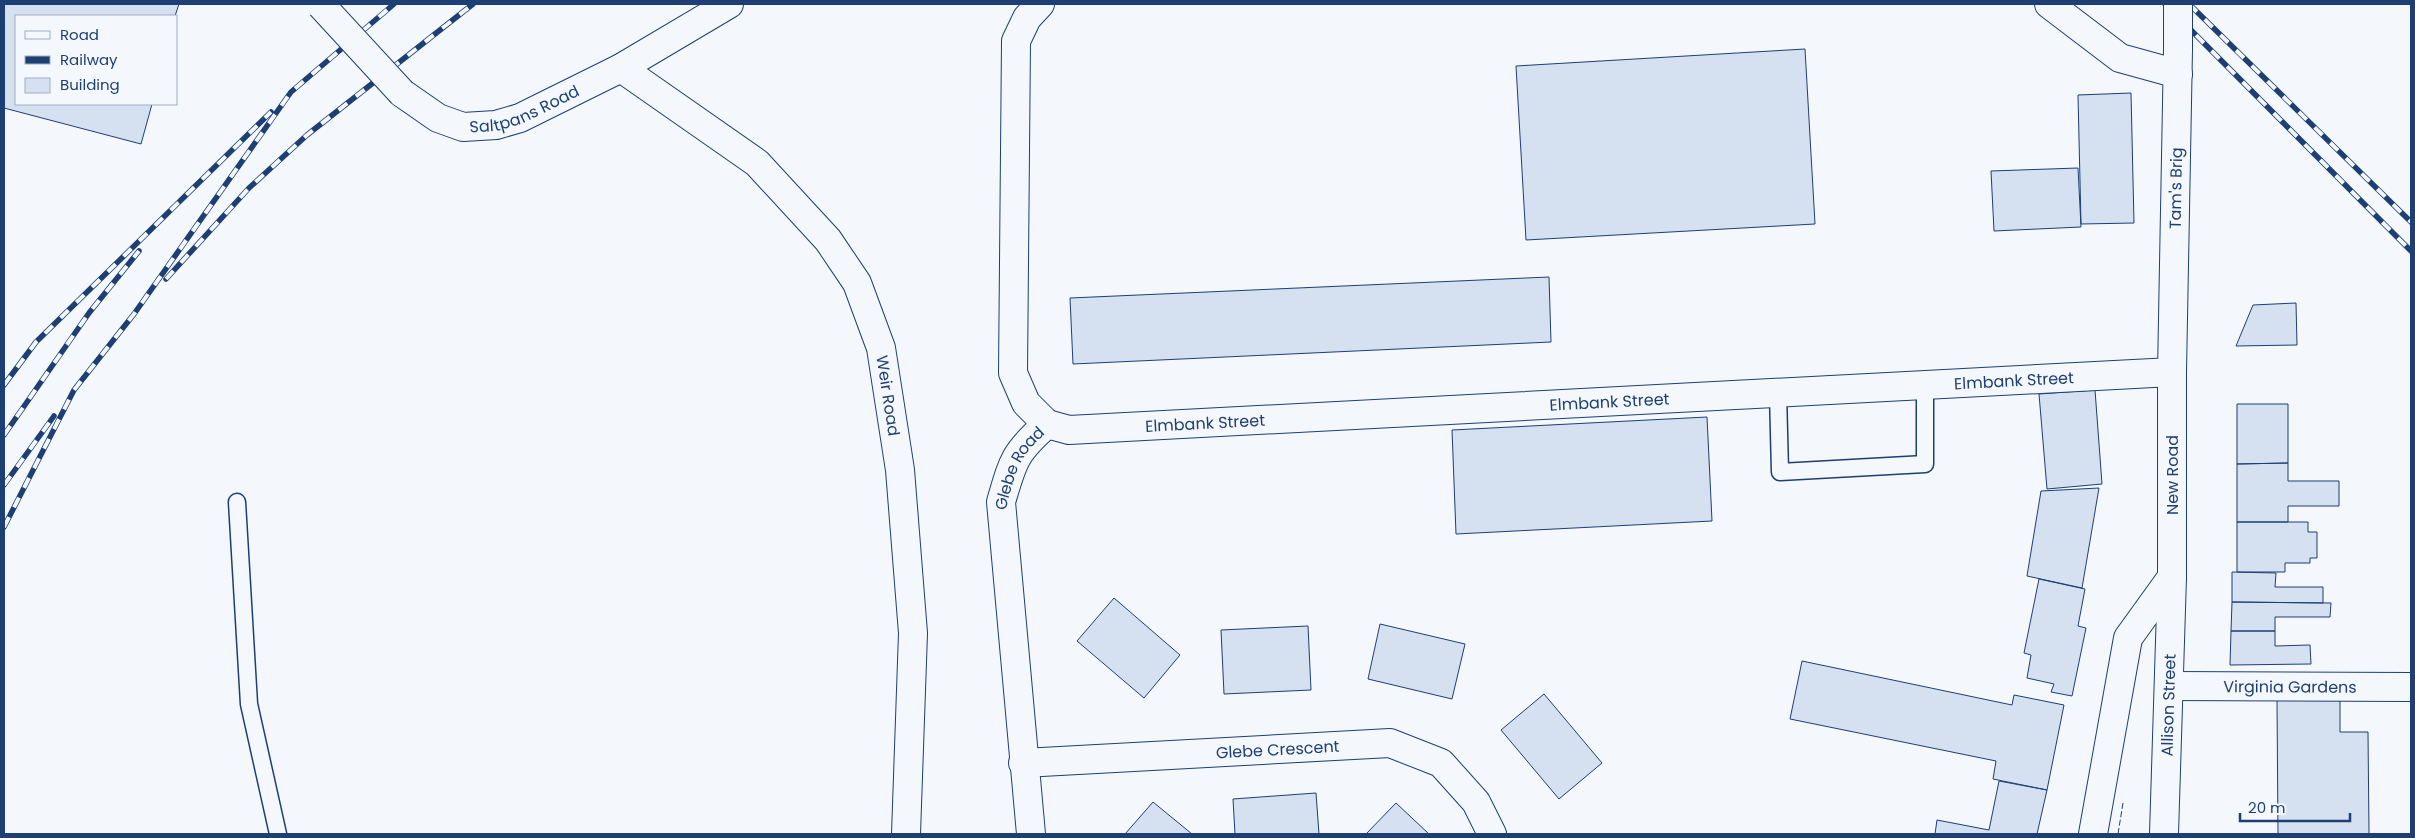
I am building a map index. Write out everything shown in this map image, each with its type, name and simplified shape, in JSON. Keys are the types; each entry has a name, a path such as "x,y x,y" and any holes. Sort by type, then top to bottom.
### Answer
{"street":[{"name":"Saltpans Road","path":"321,4 402,93 438,118 463,127 496,125 520,118 621,68 730,4"},
{"name":"Glebe Road","path":"1031,834 1023,763 1001,502 1012,464 1024,445 1047,424 1026,404 1013,372 1016,42 1027,18 1040,4"},
{"path":"2049,4 2120,58 2178,61"},
{"name":"Tam's Brig","path":"2172,372 2178,4"},
{"name":"Weir Road","path":"621,68 756,163 828,240 856,283 881,348 900,470 913,633 906,834"},
{"name":"Elmbank Street","path":"1047,424 1069,430 2172,372"},
{"name":"New Road","path":"2172,372 2172,577"},
{"path":"2093,834 2128,638 2172,577"},
{"name":"Allison Street","path":"2164,834 2172,577"},
{"name":"Virginia Gardens","path":"2169,686 2411,687"},
{"name":"Glebe Crescent","path":"1023,763 1390,743 1441,763 1476,802 1492,834"}],"lane":[{"path":"1778,393 1780,472 1926,464 1925,386"},
{"path":"237,502 249,704 278,834"}],"building":[{"path":"4,4 179,4 175,15 15,15 15,105 152,105 141,144 4,108"},
{"path":"1805,49 1815,224 1526,240 1516,66"},
{"path":"2131,93 2134,223 2081,224 2078,95"},
{"path":"2078,168 2081,227 1994,231 1991,171"},
{"path":"1549,277 1551,342 1073,364 1070,298"},
{"path":"2296,303 2297,345 2236,346 2253,305"},
{"path":"2095,390 2102,484 2047,489 2039,394"},
{"path":"2237,404 2288,404 2288,463 2237,464"},
{"path":"1707,417 1712,521 1456,534 1452,430"},
{"path":"2288,463 2288,481 2339,481 2339,506 2288,506 2288,522 2237,522 2237,464"},
{"path":"2099,488 2082,588 2027,576 2041,491"},
{"path":"2237,522 2308,522 2308,532 2317,532 2317,558 2310,558 2310,563 2285,563 2285,572 2237,572"},
{"path":"2232,572 2276,573 2275,587 2323,587 2323,603 2232,602"},
{"path":"2039,579 2085,589 2078,626 2086,628 2072,696 2051,692 2054,684 2027,678 2031,655 2024,653"},
{"path":"1114,598 1180,655 1144,698 1077,641"},
{"path":"2232,602 2331,603 2330,617 2275,617 2275,631 2231,631"},
{"path":"1380,624 1465,644 1452,699 1368,679"},
{"path":"1308,626 1311,690 1224,694 1221,630"},
{"path":"2231,631 2275,631 2275,646 2310,645 2311,664 2230,665"},
{"path":"1802,661 2012,705 2014,695 2064,705 2047,790 1993,779 1996,761 1790,719"},
{"path":"1544,694 1602,763 1559,799 1501,730"},
{"path":"2277,698 2340,698 2340,732 2368,732 2369,834 2278,834"},
{"path":"1999,781 2047,790 2037,834 1935,834 1937,820 1989,830"},
{"path":"1316,793 1319,834 1235,834 1233,799"},
{"path":"1153,802 1192,834 1125,834"},
{"path":"1396,803 1429,834 1366,834"}],"railway":[{"path":"4,527 74,390 134,314 291,92 394,4"},
{"path":"166,279 249,188 307,135 473,4"},
{"path":"2165,4 2411,251"},
{"path":"2189,4 2411,222"},
{"path":"4,385 36,342 271,112"},
{"path":"4,435 89,313 139,251"},
{"path":"4,485 54,416"}],"fence":[{"path":"2118,834 2123,803"}]}
